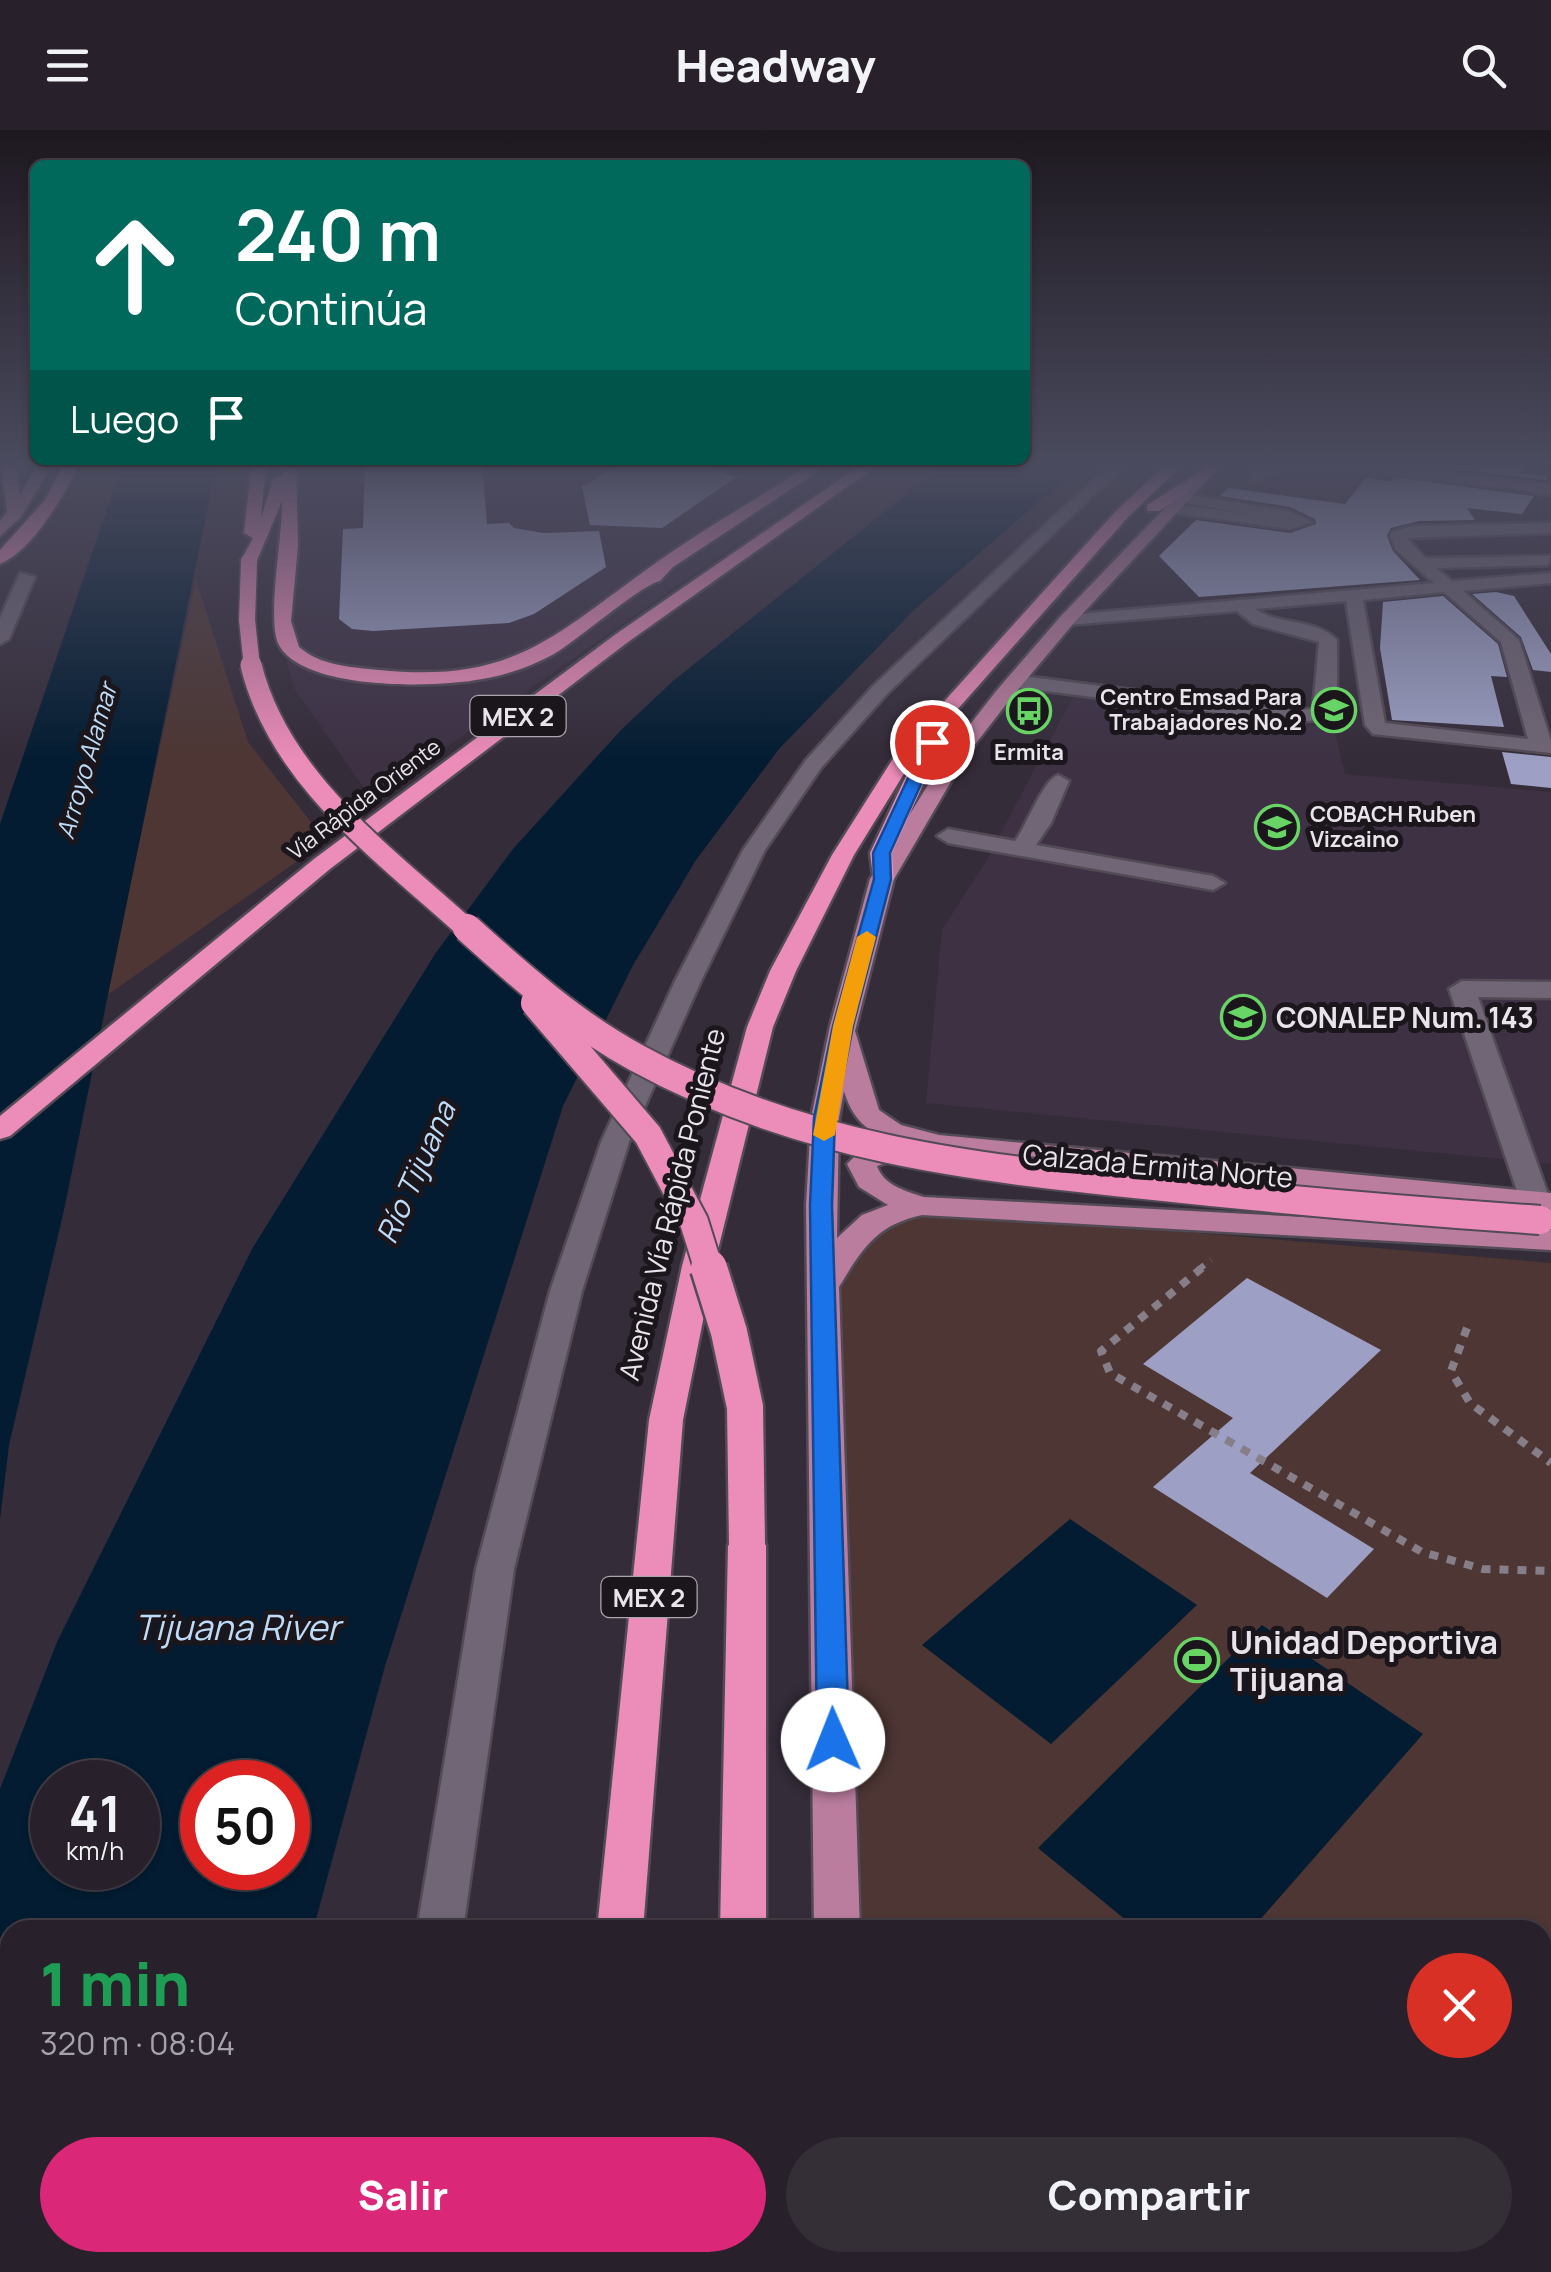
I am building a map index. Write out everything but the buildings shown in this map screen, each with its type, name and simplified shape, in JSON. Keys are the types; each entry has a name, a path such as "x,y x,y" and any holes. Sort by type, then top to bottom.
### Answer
{"highway":[{"path":"249,562 250,658 265,710 285,744 318,786 461,924 615,1093 648,1135 694,1222 729,1332 746,1406 742,1920"},
{"path":"289,562 283,624 289,646 305,661 334,670 429,678 485,672 522,662 573,632 667,563"},
{"name":"Vía Rápida Oriente","path":"0,1130 322,864 539,700 734,562"},
{"name":"Avenida Vía Rápida Poniente","path":"621,1920 666,1420 698,1266 760,1027 784,970 843,855 901,761 1077,562"},
{"path":"539,700 667,563"},
{"path":"882,879 882,853 932,742 935,719"},
{"path":"461,924 564,1009 636,1057 720,1098 832,1136 998,1171 1320,1204 1545,1217"}],"main road":[{"path":"837,1920 821,1205 825,1118 843,1026 882,879 957,754 1015,680 1121,562"},
{"name":"Calzada Ermita Norte","path":"843,1026 863,1114 892,1133 939,1144 1545,1217"},
{"path":"922,1206 874,1186 864,1174 862,1164 872,1154 895,1148 939,1144"},
{"name":"Calzada Ermita Norte","path":"825,1285 848,1241 865,1224 888,1212 922,1206 1545,1217"}],"street":[{"path":"442,1920 495,1569 566,1292 615,1142 688,981 754,850 813,764 880,690 1015,562"},
{"path":"1419,563 1465,562"},
{"path":"1354,596 1374,725 1380,730 1546,746 1510,640 1419,563"},
{"path":"0,639 26,577"},
{"path":"1067,620 1551,578"},
{"path":"1015,680 1225,709 1302,716 1322,714 1327,693 1328,640 1304,629 1258,621 1242,604"},
{"path":"1022,848 1040,823 1058,781"},
{"path":"948,836 1213,882"},
{"path":"1545,1217 1462,989 1551,990"}],"path":[{"path":"1211,1260 1101,1351 1110,1374 1422,1552 1484,1568 1551,1572"},
{"path":"1467,1328 1450,1371 1470,1403 1551,1463"}],"shaded area":[{"path":"277,562 711,562 372,799 295,690 279,635"},
{"path":"196,580 248,742 326,841 106,996"},
{"name":"CONALEP Num. 143","path":"1074,695 1334,728 1345,774 1551,792 1551,1164 926,1103 942,930 985,863"},
{"name":"Unidad Deportiva Tijuana","path":"917,1209 1551,1263 1551,1920 852,1920 839,1284 859,1234"}],"water":[{"name":"Arroyo Alamar","path":"89,562 197,562 64,1210 9,1445 0,1519 0,824"},
{"name":"Tijuana River","path":"822,562 969,562 915,609 779,749 696,860 632,967 563,1106 385,1666 316,1920 0,1920 0,1789 57,1642 252,1249 435,954 513,849 621,730 673,681"},
{"path":"1070,1519 1197,1605 1051,1744 922,1645"},
{"path":"1262,1625 1423,1734 1260,1920 1126,1920 1038,1848"}],"slow traffic":[{"path":"824,1135 843,1026 867,937"}],"place":[{"name":"Centro Emsad Para Trabajadores No.2","path":"1334,710"},
{"name":"Ermita","path":"1029,711"},
{"name":"COBACH Ruben Vizcaino","path":"1277,827"},
{"name":"CONALEP Num. 143","path":"1243,1017"},
{"name":"Unidad Deportiva Tijuana","path":"1197,1660"}],"route":[{"path":"833,1740 821,1205 825,1118 843,1026 882,879 882,853 932,742"}],"water label":[{"name":"Río Tijuana","path":"415,1172"}]}
